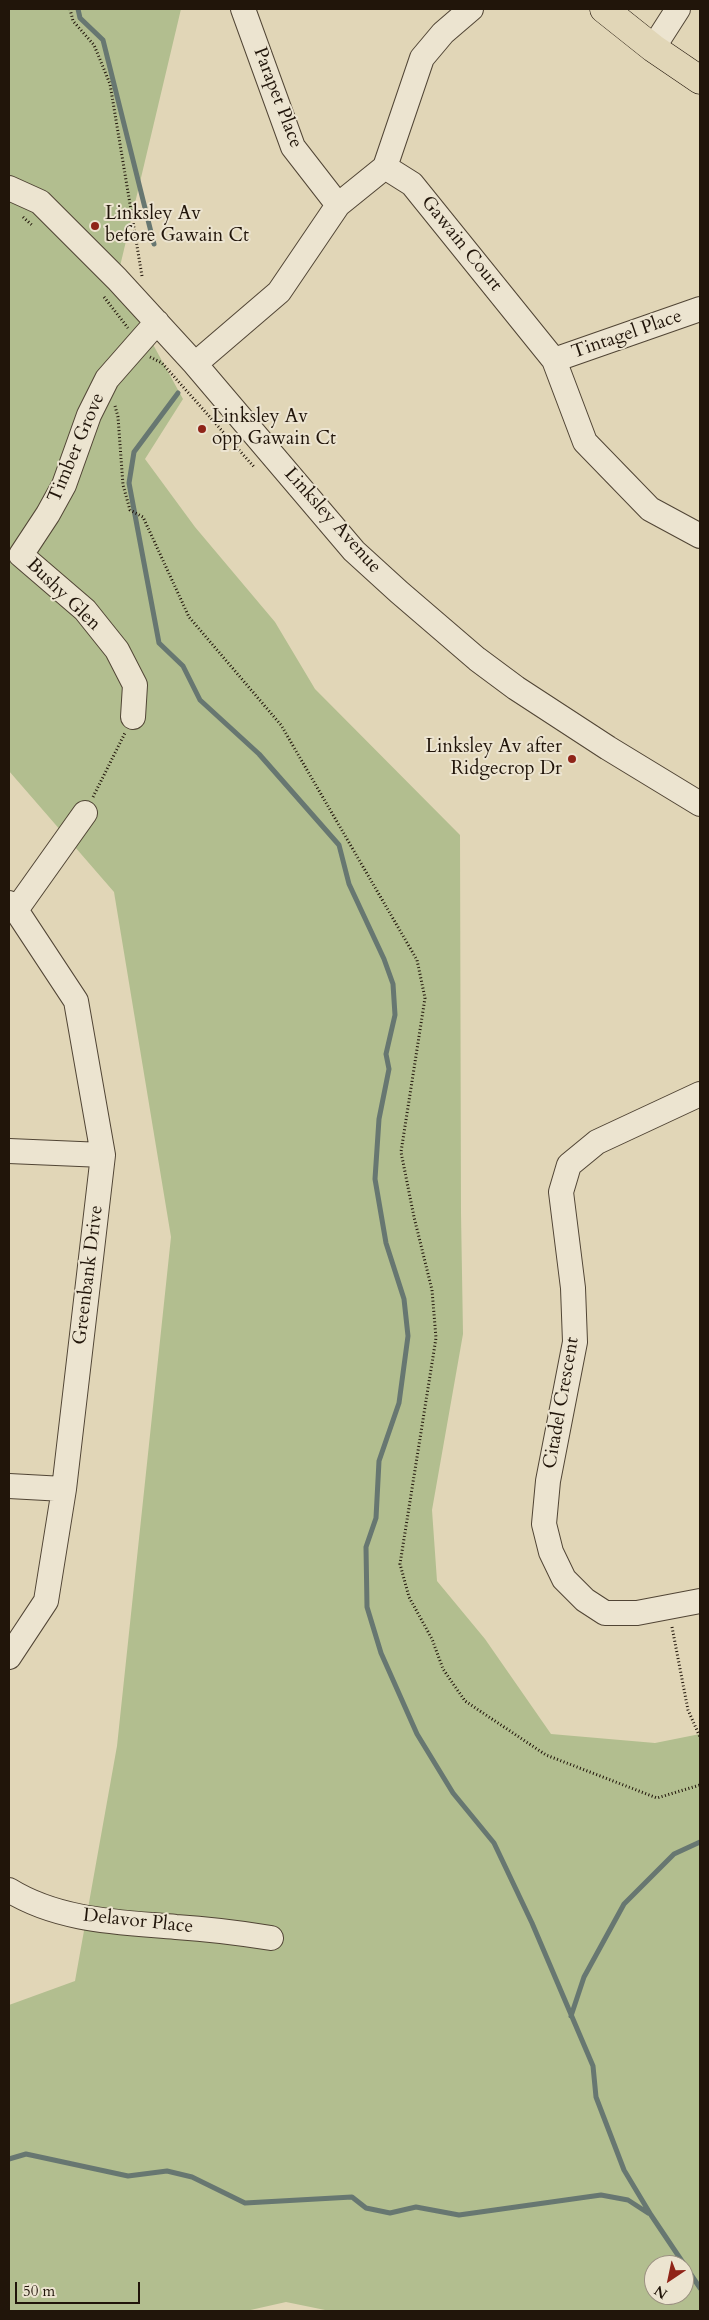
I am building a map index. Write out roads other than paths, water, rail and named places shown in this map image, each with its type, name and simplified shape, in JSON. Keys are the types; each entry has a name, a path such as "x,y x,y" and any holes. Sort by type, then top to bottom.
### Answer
{"main road":[{"path":"604,9 653,48 700,80"}],"street":[{"name":"Parapet Place","path":"243,9 293,148 338,205"},
{"path":"194,364 280,292 338,205 385,167 422,58 443,33 471,9"},
{"path":"653,48 678,9"},
{"name":"Gawain Court","path":"385,167 412,184 554,360 585,442 650,509 700,536"},
{"name":"Linksley Avenue","path":"9,188 40,202 157,322 354,551 399,592 477,659 516,688 608,748 700,804"},
{"name":"Tintagel Place","path":"554,360 700,309"},
{"name":"Timber Grove","path":"15,554 48,514 64,485 88,415 107,379 157,322"},
{"name":"Bushy Glen","path":"15,554 85,610 117,650 135,685 133,717"},
{"path":"12,907 85,813"},
{"name":"Greenbank Drive","path":"9,1657 46,1601 64,1489 103,1155 76,1001 12,907"},
{"name":"Citadel Crescent","path":"700,1094 597,1142 569,1165 562,1192 574,1288 575,1342 548,1480 544,1524 548,1542 564,1579 585,1600 605,1613 637,1613 700,1602"},
{"path":"9,1151 103,1155"},
{"path":"9,1486 64,1489"},
{"name":"Delavor Place","path":"9,1890 22,1898 70,1916 219,1930 271,1938"}],"waterway":[{"path":"78,9 80,18 103,40 154,244"},
{"path":"178,393 134,452 129,483 159,643 183,666 200,700 259,754 339,845 349,884 384,959 393,984 395,1015 386,1054 389,1069 379,1119 375,1179 386,1243 404,1299 408,1336 399,1403 379,1461 376,1518 366,1547 367,1607 381,1653 417,1734 453,1793 494,1843 532,1923 593,2066 596,2097 624,2170 651,2215 700,2288"},
{"path":"571,2016 584,1977 624,1904 674,1854 700,1842"},
{"path":"9,2159 26,2154 128,2176 167,2171 192,2177 245,2203 352,2197 366,2208 390,2213 416,2207 459,2215 601,2195 628,2200 648,2213"}],"place":[{"name":"Linksley Av before Gawain Ct","path":"95,226"},
{"name":"Linksley Av opp Gawain Ct","path":"202,429"},
{"name":"Linksley Av after Ridgecrop Dr","path":"572,759"}]}
